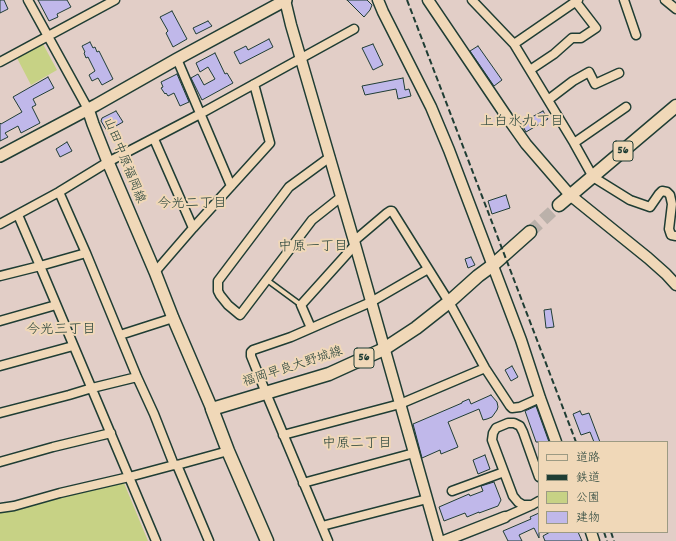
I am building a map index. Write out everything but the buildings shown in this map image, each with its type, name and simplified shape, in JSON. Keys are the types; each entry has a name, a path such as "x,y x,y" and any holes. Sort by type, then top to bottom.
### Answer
{"main road":[{"name":"山田中原福岡線","path":"212,409 172,318 155,272 108,162 88,109 286,0"},
{"name":"56","path":"559,205 676,106"},
{"path":"0,156 88,109"},
{"name":"福岡早良大野城線","path":"212,409 329,374 384,349 416,328 449,302 530,232"},
{"path":"212,409 267,541"}],"street":[{"path":"28,0 88,109"},
{"path":"0,62 115,0"},
{"path":"286,0 287,11 439,541"},
{"path":"378,0 431,107 472,209 521,340 556,441"},
{"path":"428,0 522,138 570,195 648,258 676,285"},
{"path":"472,0 514,44 593,177 630,200 650,207 658,194 667,192 670,195 672,204 669,229 671,235 676,236"},
{"path":"624,0 636,35"},
{"path":"665,0 676,9"},
{"path":"514,44 577,1 596,28 580,38 572,38 554,54 530,70"},
{"path":"0,224 60,192 108,162 154,139 354,29"},
{"path":"177,59 232,186"},
{"path":"548,100 573,80 589,72 595,84 609,73 619,73"},
{"path":"155,272 270,144 254,84"},
{"path":"574,143 626,107"},
{"path":"154,139 193,228"},
{"path":"330,157 289,188 218,281 218,291 228,305 240,315 312,220 341,197"},
{"path":"60,192 137,377 209,541"},
{"path":"311,328 301,305 354,243 387,212 392,211 449,302 485,368 512,408 520,407 540,398"},
{"path":"18,215 156,541"},
{"path":"0,276 86,253"},
{"path":"328,541 250,352 291,337 371,302 428,269"},
{"path":"0,321 56,305"},
{"path":"120,334 172,318"},
{"path":"0,366 73,346"},
{"path":"283,435 400,404 485,368"},
{"path":"0,413 137,377"},
{"path":"505,517 514,503 513,496 492,440 496,428 514,422 520,426 538,474"},
{"path":"0,462 111,433"},
{"path":"0,508 14,506 60,493 129,477 228,450"},
{"path":"304,482 414,453"},
{"path":"452,491 504,472"},
{"path":"513,496 518,502 523,504 536,503"},
{"path":"322,526 427,499"},
{"path":"444,541 536,503"}],"lane":[{"path":"267,280 301,305"}],"green space":[{"path":"43,44 57,70 31,85 17,58"},
{"path":"124,483 148,541 0,541 0,513 61,497"}],"tunnel":[{"path":"530,232 559,205"}],"railway":[{"path":"407,0 576,441"},
{"path":"604,533 607,541"},
{"path":"611,533 614,541"}],"district":[{"name":"上白水九丁目","path":"522,123"},
{"name":"今光二丁目","path":"192,205"},
{"name":"中原一丁目","path":"313,248"},
{"name":"今光三丁目","path":"61,331"},
{"name":"中原二丁目","path":"357,445"}]}
